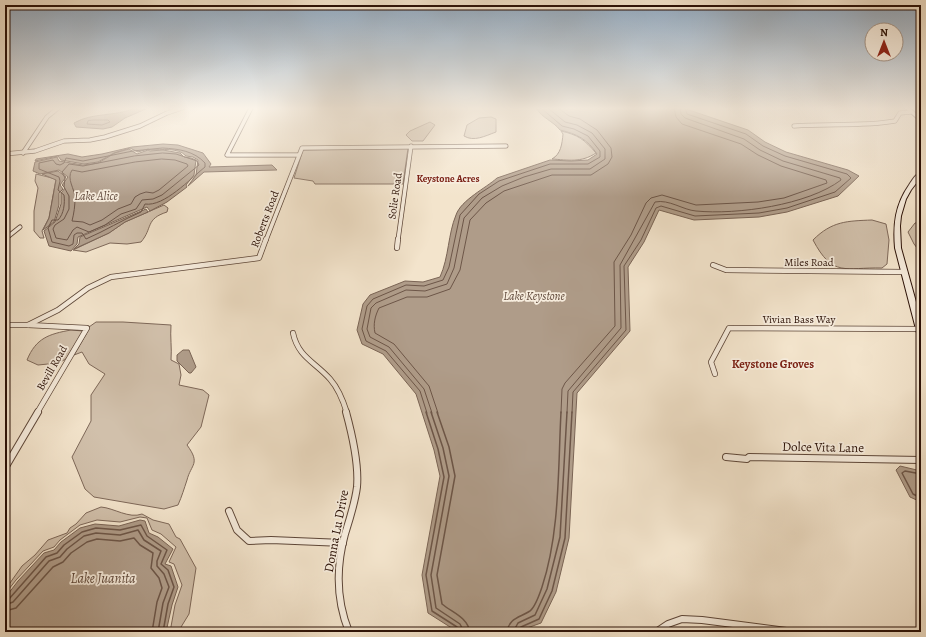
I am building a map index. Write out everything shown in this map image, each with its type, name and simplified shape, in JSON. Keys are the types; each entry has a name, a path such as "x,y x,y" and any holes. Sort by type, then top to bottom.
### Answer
{"main road":[{"path":"920,331 898,248 896,235 901,200 921,172"},
{"path":"899,211 921,180"}],"street":[{"path":"23,153 33,138"},
{"path":"5,154 35,151 64,141 106,138"},
{"path":"236,138 227,155 298,155 300,150 306,147 506,146"},
{"name":"Solie Road","path":"397,248 410,146"},
{"name":"Roberts Road","path":"7,325 28,325 58,310 88,288 111,277 259,258 298,155"},
{"path":"5,239 20,227"},
{"name":"Miles Road","path":"713,265 726,270 905,272"},
{"path":"5,331 7,325"},
{"name":"Bevill Road","path":"5,468 87,328 28,325"},
{"name":"Vivian Bass Way","path":"715,374 711,362 729,328 920,331"},
{"name":"Donna Lu Drive","path":"293,333 297,346 304,355 320,368 334,383 344,401 358,478 353,512 343,543 338,572 339,592 344,623 349,632"},
{"name":"Dolce Vita Lane","path":"726,456 747,459 749,457 921,460"},
{"path":"229,512 237,530 249,541 271,540 343,543"},
{"path":"656,632 668,624 682,620 702,620 794,632"}],"shaded area":[{"path":"409,138 425,138 423,141 412,141"},
{"path":"562,138 579,138 596,153 580,160 552,159 557,154"},
{"path":"408,148 403,184 315,184 313,181 294,178 303,150"},
{"path":"36,174 56,179 49,218 42,231 44,238 40,238 34,231 34,211 38,188 35,181"},
{"path":"164,205 168,208 167,212 152,221 145,237 141,242 127,244 110,243 86,252 73,250 109,233 125,222"},
{"path":"872,220 886,224 889,240 887,264 882,268 841,268 827,260 813,240 827,229 840,223"},
{"path":"921,222 921,253 914,244 908,232 915,223"},
{"path":"96,322 171,325 171,360 179,364 181,375 179,385 203,390 209,395 201,427 187,445 193,456 194,464 178,505 164,509 94,497 85,489 72,457 91,421 91,395 105,374 89,364 82,352 74,355 89,327"},
{"path":"71,330 83,331 66,359 58,363 38,365 27,360 35,347 44,338 56,333"},
{"path":"101,507 132,515 142,514 153,520 169,524 176,537 180,539 196,568 189,614 178,632 170,632 175,605 182,585 174,564 169,562 176,547 161,534 152,530 147,518 140,517 120,522 97,520 80,525 60,540 54,547 43,551 5,594 5,590 22,566 35,555 48,540 67,533 70,528 86,513"}],"water":[{"name":"Lake Keystone","path":"581,138 759,138 786,152 848,170 859,176 838,196 787,212 759,217 694,220 659,210 644,242 628,267 630,331 577,393 569,538 556,592 541,623 516,632 458,632 428,613 422,575 440,476 434,450 416,394 383,354 362,344 357,330 363,304 370,295 405,281 423,282 440,277 445,262 453,222 459,210 468,199 497,178 550,160 588,160 597,154 589,144"},
{"path":"163,144 178,145 203,153 211,164 209,167 272,165 277,170 204,172 188,186 196,175 198,160 174,150 148,149 138,152 130,148 114,153 98,162 84,164 61,160 58,156 35,161 36,159 68,154 82,157 132,147"},
{"name":"Lake Alice","path":"129,149 137,154 148,150 163,150 180,153 184,157 196,160 194,175 186,185 187,187 167,202 150,211 147,207 78,237 77,244 71,251 49,246 44,231 55,222 61,204 61,193 65,188 62,185 68,177 59,170 40,174 33,171 35,162 57,157 59,161 83,165 98,163 115,153"},
{"path":"58,171 66,177 60,185 63,189 59,193 59,205 54,222 43,230 49,218 56,180 42,174"},
{"path":"146,209 148,212 125,222 109,233 74,249 79,244 80,237"},
{"path":"183,350 189,350 196,367 191,373 189,373 177,361 177,355"},
{"path":"900,466 921,471 921,502 910,497 896,470"},
{"name":"Lake Juanita","path":"140,520 145,521 149,533 158,537 173,549 165,564 171,566 178,587 166,632 5,632 5,598 18,581 44,553 54,550 61,542 80,528 95,524 119,526"}],"district":[{"name":"Keystone Acres","path":"448,178"},
{"name":"Keystone Groves","path":"773,364"}]}
